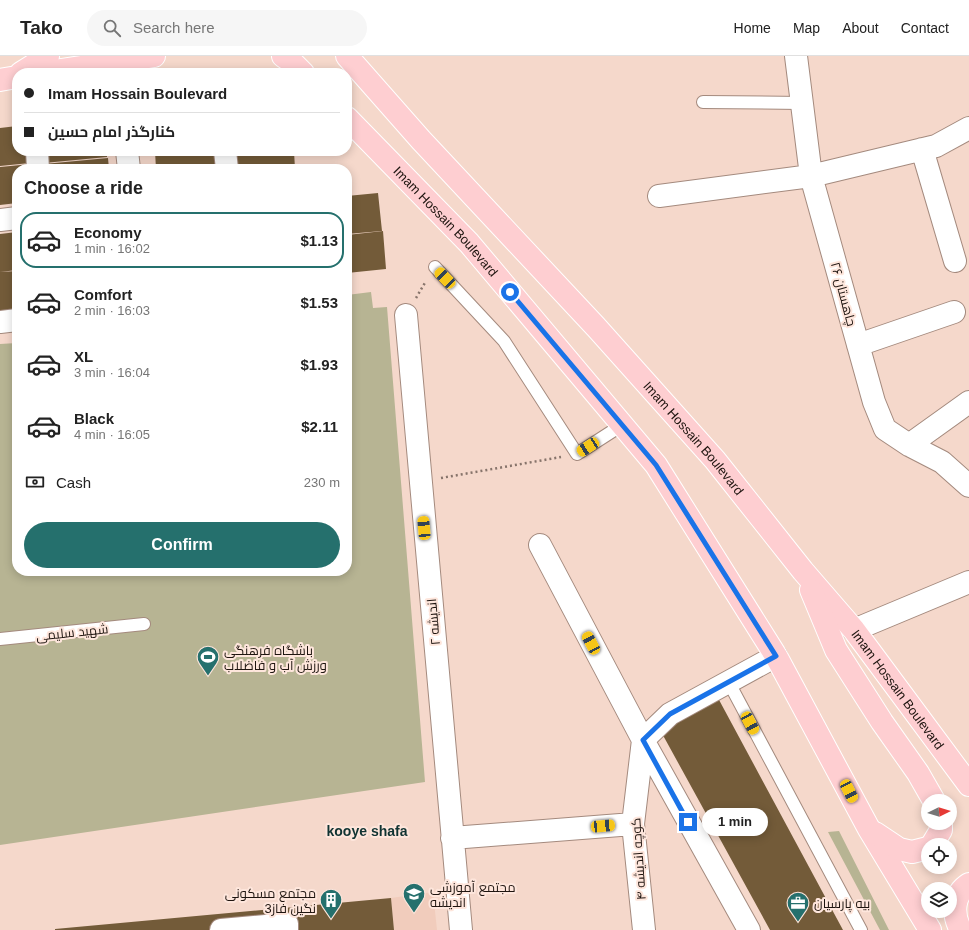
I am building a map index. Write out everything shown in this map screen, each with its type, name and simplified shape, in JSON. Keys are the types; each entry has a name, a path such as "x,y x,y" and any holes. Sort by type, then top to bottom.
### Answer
{"main road":[{"path":"28,68 48,56"},
{"path":"75,68 154,56"},
{"name":"Imam Hossain Boulevard","path":"346,56 421,140 596,327 715,460 803,571 854,630 969,785"},
{"name":"Imam Hossain Boulevard","path":"352,123 469,243 656,465 776,656 869,829 930,930"},
{"path":"803,571 836,650 882,722 918,773 930,794"},
{"path":"869,829 886,842 899,849 912,852 921,850"},
{"path":"961,930 955,911 957,897 969,884"}],"street":[{"name":"چاهستان ۲۶","path":"796,56 811,176 874,402 885,429 909,445 942,462 969,486"},
{"path":"659,196 811,176 936,146 969,128"},
{"path":"922,150 955,261"},
{"path":"0,220 12,219"},
{"path":"858,345 954,312"},
{"name":"اندیشه ۲","path":"406,315 461,930"},
{"path":"0,322 12,321"},
{"path":"909,445 969,402"},
{"path":"540,545 643,740 749,930"},
{"path":"854,630 969,582"},
{"path":"643,740 670,714 776,656"},
{"name":"کوچه اندیشه ۴","path":"643,740 633,824 644,930"},
{"path":"452,838 633,824"},
{"path":"221,930 287,924 287,930"}],"lane":[{"path":"703,102 802,103"},
{"path":"435,268 504,340 577,454 622,425"},
{"name":"شهید سلیمی","path":"0,639 144,624"},
{"path":"728,681 862,930"}],"path":[{"path":"406,315 435,268"},
{"path":"420,481 577,454"}],"shaded area":[{"name":"باشگاه فرهنگی ورزش آب و فاضلاب","path":"371,292 373,308 387,307 425,782 0,845 0,344 12,343 12,576 352,576 352,294"},
{"path":"839,831 889,930 880,930 828,832"},
{"name":"مجتمع آموزشی اندیشه","path":"433,892 437,930 394,930 391,898"}],"building":[{"path":"12,127 12,156 29,156 30,163 0,166 0,128"},
{"path":"43,156 107,156 107,157 44,163"},
{"path":"155,156 219,156 220,164 156,164"},
{"path":"230,156 294,156 295,164 230,164"},
{"path":"108,158 109,164 44,164"},
{"path":"12,166 12,204 0,205 0,167"},
{"path":"378,193 382,231 352,234 352,196"},
{"path":"383,231 386,269 352,272 352,234"},
{"path":"12,233 12,271 0,272 0,234"},
{"path":"12,271 12,310 0,311 0,272"},
{"path":"718,698 843,930 770,930 659,728"},
{"path":"391,898 394,930 55,930 55,929"}],"place":[{"name":"باشگاه فرهنگی ورزش آب و فاضلاب","path":"208,676"},
{"name":"مجتمع آموزشی اندیشه","path":"414,914"},
{"name":"مجتمع مسکونی نگین فاز3","path":"331,920"},
{"name":"بیه پارسیان","path":"798,922"}],"district":[{"name":"kooye shafa","path":"367,831"}],"route":[{"path":"510,292 656,465 776,656 670,714 643,740 688,822"}]}
